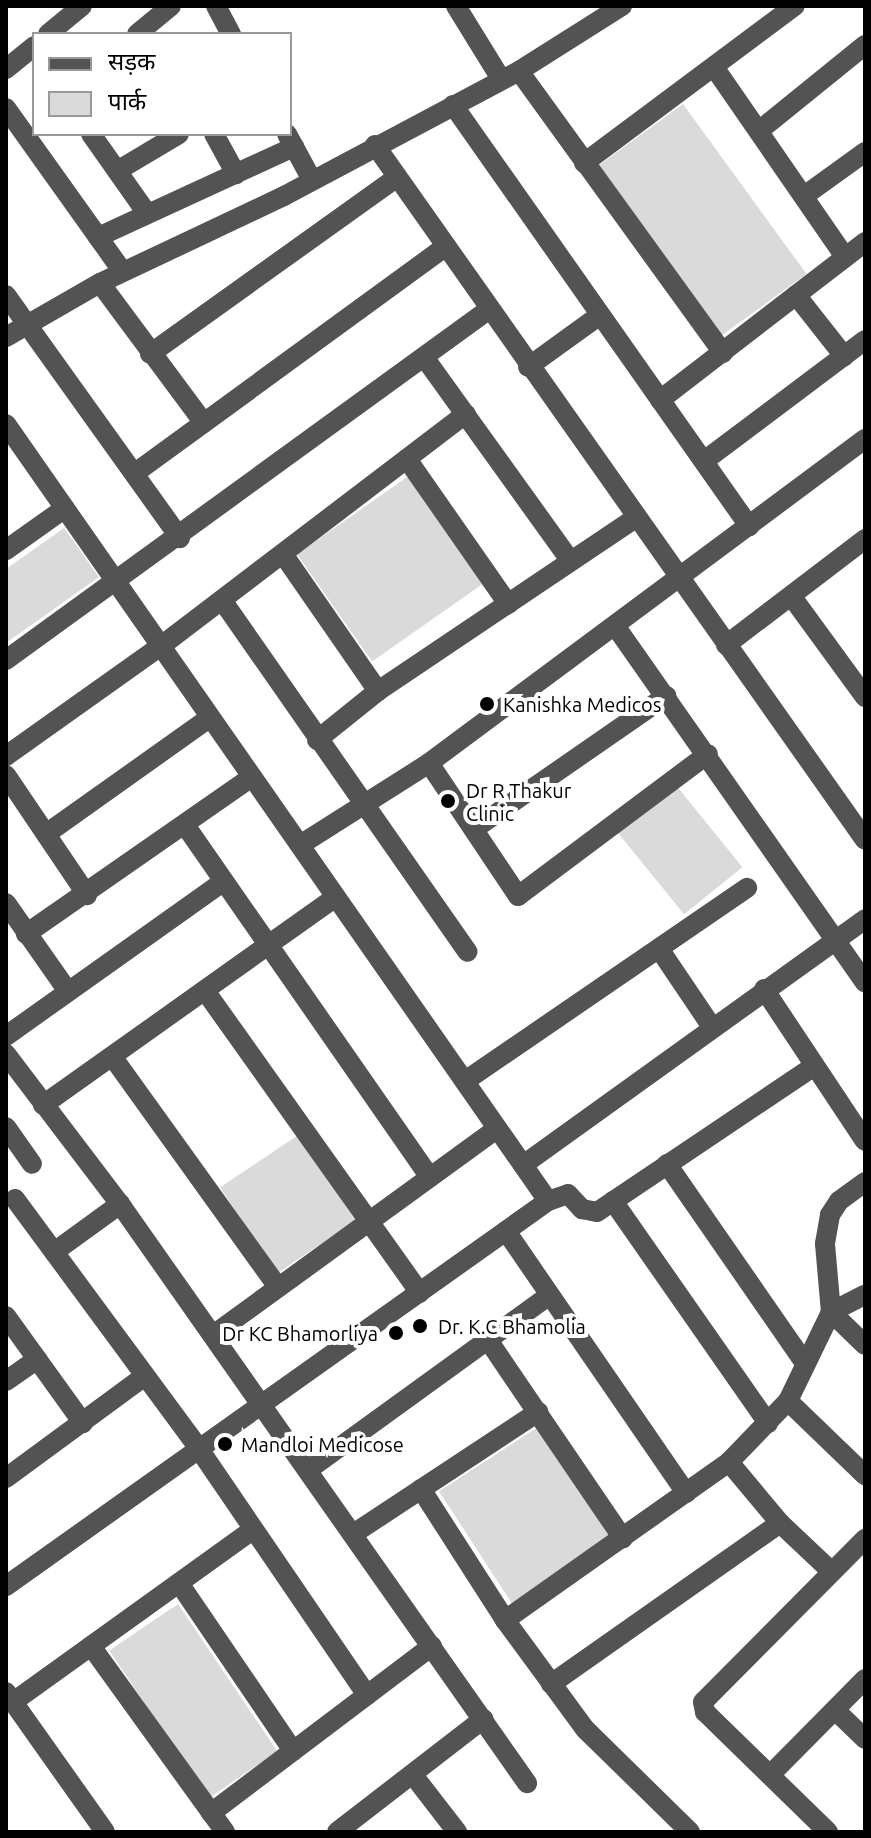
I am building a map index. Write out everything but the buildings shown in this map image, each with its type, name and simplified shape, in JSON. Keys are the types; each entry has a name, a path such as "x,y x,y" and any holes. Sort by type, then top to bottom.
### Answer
{"street":[{"path":"50,32 82,6"},
{"path":"148,30 171,6"},
{"path":"216,6 230,32"},
{"path":"456,6 584,163 723,353"},
{"path":"6,337 100,283 312,180 510,75 622,6"},
{"path":"584,163 795,6"},
{"path":"760,130 865,45"},
{"path":"6,69 32,48"},
{"path":"714,67 845,257"},
{"path":"453,105 749,526"},
{"path":"6,108 123,272"},
{"path":"92,136 146,212"},
{"path":"117,171 176,136"},
{"path":"215,136 236,174"},
{"path":"98,237 146,212 236,174 291,141 312,180"},
{"path":"375,145 528,367 865,840"},
{"path":"804,196 865,152"},
{"path":"150,354 397,177"},
{"path":"660,400 865,242"},
{"path":"135,473 446,246"},
{"path":"100,283 204,423"},
{"path":"6,295 180,538"},
{"path":"796,295 844,356"},
{"path":"6,660 118,584 488,310"},
{"path":"528,367 600,315"},
{"path":"704,461 865,340"},
{"path":"424,357 570,560"},
{"path":"9,748 161,646 466,414"},
{"path":"6,424 548,1201"},
{"path":"300,845 360,803 429,763 680,581 865,439"},
{"path":"407,459 508,604"},
{"path":"6,550 65,508"},
{"path":"317,740 378,691 635,518"},
{"path":"726,645 865,539"},
{"path":"283,554 378,691"},
{"path":"792,597 865,697"},
{"path":"222,600 360,803 468,952"},
{"path":"616,627 865,982"},
{"path":"474,829 666,696"},
{"path":"46,834 209,718"},
{"path":"429,763 518,896 708,754"},
{"path":"6,775 87,895"},
{"path":"26,934 87,895 252,777"},
{"path":"185,825 430,1177"},
{"path":"6,1036 224,881"},
{"path":"465,1081 747,888"},
{"path":"43,1105 114,1059 336,897"},
{"path":"6,903 67,990"},
{"path":"523,1165 865,919"},
{"path":"660,950 712,1027"},
{"path":"764,989 865,1141"},
{"path":"206,992 420,1293"},
{"path":"6,1054 120,1204 527,1783"},
{"path":"114,1059 278,1287"},
{"path":"6,1586 548,1201 568,1194 589,1213 613,1201 814,1066"},
{"path":"6,1127 32,1164"},
{"path":"213,1335 497,1129"},
{"path":"667,1164 805,1363"},
{"path":"505,1620 729,1462 788,1401 831,1312 825,1244 830,1215 839,1201 865,1182"},
{"path":"15,1199 199,1449 251,1531 367,1695"},
{"path":"613,1201 768,1423"},
{"path":"54,1252 120,1204"},
{"path":"506,1231 547,1297 686,1493"},
{"path":"831,1312 865,1295"},
{"path":"308,1470 547,1297"},
{"path":"831,1312 865,1345"},
{"path":"6,1316 83,1423"},
{"path":"488,1340 623,1539"},
{"path":"6,1381 37,1359"},
{"path":"6,1478 145,1376"},
{"path":"788,1401 865,1475"},
{"path":"353,1534 538,1412"},
{"path":"729,1462 780,1523 832,1572"},
{"path":"421,1489 505,1620 585,1729 689,1832"},
{"path":"551,1684 780,1523"},
{"path":"105,1832 10,1697 91,1646 251,1531"},
{"path":"828,1832 705,1712 703,1702 865,1539"},
{"path":"179,1583 293,1751"},
{"path":"91,1646 225,1832"},
{"path":"211,1813 432,1646"},
{"path":"770,1775 865,1679"},
{"path":"835,1710 865,1739"},
{"path":"337,1832 483,1719"},
{"path":"413,1775 457,1832"}],"green space":[{"path":"683,104 806,274 722,335 599,165"},
{"path":"410,475 485,582 372,661 297,554"},
{"path":"64,528 99,577 6,643 6,569"},
{"path":"675,784 742,867 684,914 617,831"},
{"path":"298,1135 356,1220 278,1273 220,1188"},
{"path":"538,1427 612,1540 513,1604 439,1491"},
{"path":"178,1604 278,1752 209,1798 109,1650"}],"place":[{"name":"Kanishka Medicos","path":"487,704"},
{"name":"Dr R Thakur Clinic","path":"448,801"},
{"name":"Dr. K.C Bhamolia","path":"420,1326"},
{"name":"Dr KC Bhamorliya","path":"396,1333"},
{"name":"Mandloi Medicose","path":"225,1444"}]}
